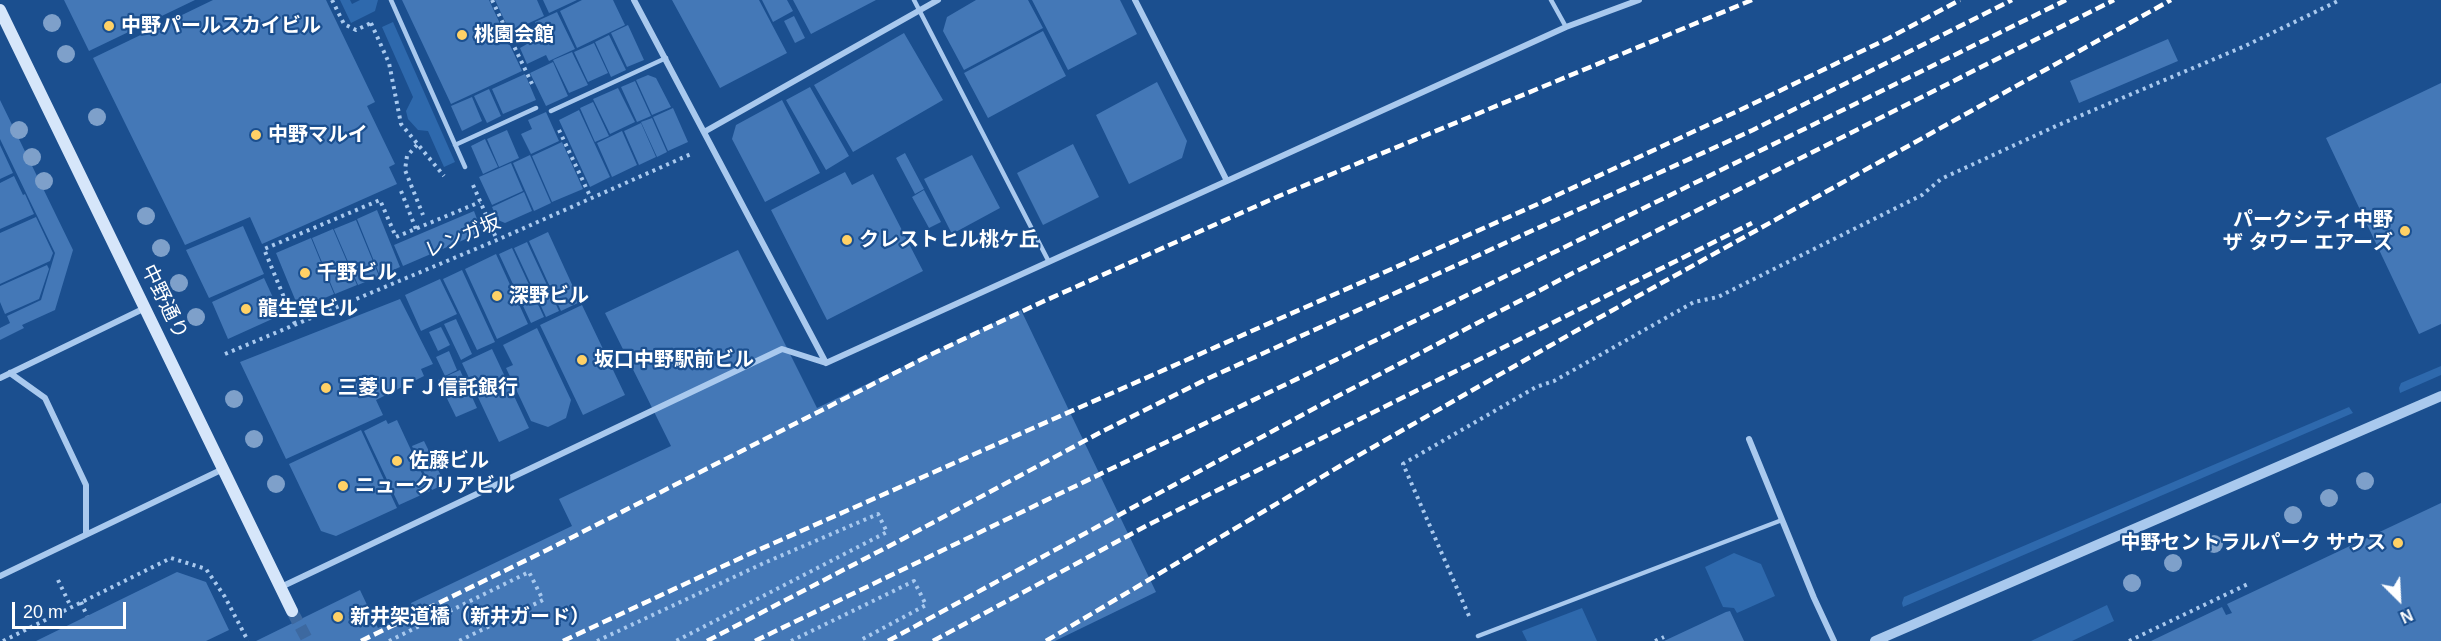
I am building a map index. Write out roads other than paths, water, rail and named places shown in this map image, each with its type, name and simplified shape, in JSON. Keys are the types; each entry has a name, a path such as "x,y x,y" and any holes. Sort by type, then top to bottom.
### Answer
{"main road":[{"name":"中野通り","path":"0,10 292,611"}],"street":[{"path":"634,0 826,363"},
{"path":"704,132 938,0"},
{"path":"1135,0 1227,181"},
{"path":"280,587 782,348 826,363 1566,27 1638,0"},
{"path":"0,378 145,308"},
{"path":"10,373 45,398 50,408 86,485 86,533"},
{"path":"1875,641 2441,396"},
{"path":"1749,439 1834,641"},
{"path":"0,576 223,469"}],"lane":[{"path":"391,0 465,167"},
{"path":"914,0 1048,262"},
{"path":"1551,0 1566,27"},
{"path":"551,111 666,58"},
{"path":"455,145 536,108"},
{"path":"1478,636 1782,520"}],"tunnel":[{"path":"292,611 308,641"}],"railway":[{"path":"361,641 547,550 934,353 1042,302 1279,196 1752,0"},
{"path":"563,641 747,555 1538,204 1889,38 1960,0"},
{"path":"707,641 1101,432 1209,378 1753,130 2012,0"},
{"path":"755,641 1301,377 2066,0"},
{"path":"888,641 1315,408 1571,274 2114,0"},
{"path":"1046,641 1340,466 1595,320 2171,0"},
{"path":"933,641 1146,526 1752,223"}],"place":[{"name":"中野パールスカイビル","path":"109,26"},
{"name":"桃園会館","path":"462,35"},
{"name":"中野マルイ","path":"256,135"},
{"name":"パークシティ中野 ザ タワー エアーズ","path":"2405,231"},
{"name":"クレストヒル桃ケ丘","path":"847,240"},
{"name":"千野ビル","path":"305,273"},
{"name":"深野ビル","path":"497,296"},
{"name":"龍生堂ビル","path":"246,309"},
{"name":"坂口中野駅前ビル","path":"582,360"},
{"name":"三菱ＵＦＪ信託銀行","path":"326,388"},
{"name":"佐藤ビル","path":"397,461"},
{"name":"ニュークリアビル","path":"343,486"},
{"name":"中野セントラルパーク サウス","path":"2398,543"},
{"name":"新井架道橋（新井ガード）","path":"338,617"}]}
